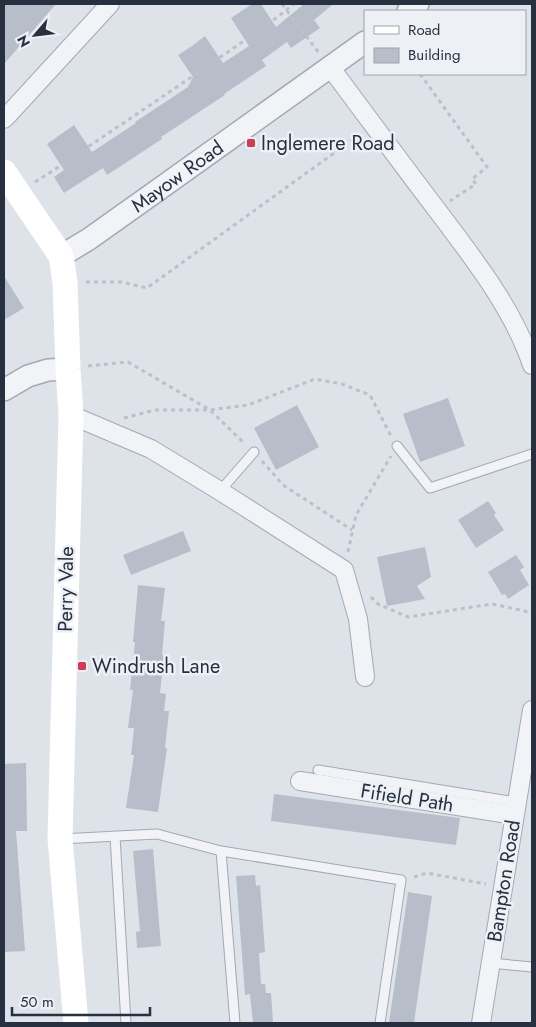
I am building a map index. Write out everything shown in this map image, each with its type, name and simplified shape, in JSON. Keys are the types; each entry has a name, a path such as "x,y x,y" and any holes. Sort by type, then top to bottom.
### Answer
{"main road":[{"name":"Perry Vale","path":"4,172 61,256 65,282 71,415 60,839 76,1023"}],"street":[{"path":"4,119 110,4"},
{"name":"Mayow Road","path":"61,256 89,239 364,43"},
{"path":"330,67 499,296 526,347 532,365"},
{"path":"4,390 28,376 48,370 68,369"},
{"path":"71,415 151,449 344,570 358,619 365,677"},
{"name":"Bampton Road","path":"481,1023 532,710"},
{"name":"Fifield Path","path":"300,781 515,809"}],"lane":[{"path":"397,446 430,488 532,454"},
{"path":"220,491 254,452"},
{"path":"318,770 515,809"},
{"path":"60,839 157,834 221,851 401,880 380,1023"},
{"path":"115,836 126,1023"},
{"path":"221,851 235,1023"},
{"path":"491,963 532,967"}],"path":[{"path":"282,4 330,67"},
{"path":"267,25 294,4"},
{"path":"213,62 253,35"},
{"path":"82,151 199,72"},
{"path":"421,75 487,167 472,178 476,184 437,210"},
{"path":"65,282 121,282 147,288 373,125"},
{"path":"18,193 68,161"},
{"path":"68,369 128,362 210,410 254,452 283,485 352,530"},
{"path":"94,425 155,410 210,410 248,405 315,379 342,384 370,395 397,446 356,515 344,570 378,604 408,617 492,604 532,614"},
{"path":"401,880 427,873 503,887"}],"building":[{"path":"4,4 56,4 4,64"},
{"path":"252,4 261,4 276,27 304,4 333,4 314,20 320,28 291,48 287,42 262,60 266,66 225,95 107,175 103,168 64,193 54,177 64,170 47,144 74,125 92,152 136,123 188,87 193,77 178,55 205,36 223,63 249,46 231,18"},
{"path":"4,276 24,308 4,320"},
{"path":"448,398 465,446 420,462 403,414"},
{"path":"297,405 319,447 276,470 254,428"},
{"path":"488,501 496,513 494,515 504,530 476,548 458,520"},
{"path":"183,531 191,551 131,575 123,555"},
{"path":"425,547 431,577 417,586 425,599 387,606 377,557"},
{"path":"516,555 524,567 520,570 529,585 508,599 505,594 502,595 488,572"},
{"path":"138,585 165,588 161,621 165,621 160,693 166,694 164,711 169,711 165,748 167,748 158,812 126,808 134,755 131,755 134,728 128,728 133,690 130,690"},
{"path":"26,763 27,831 16,831 25,951 4,952 4,764"},
{"path":"274,794 460,818 456,845 271,821"},
{"path":"153,849 161,946 137,948 136,932 140,931 133,851"},
{"path":"255,875 256,886 260,885 265,952 259,953 261,984 265,984 266,993 271,993 273,1023 253,1023 250,994 245,995 236,876"},
{"path":"408,892 432,896 414,1023 389,1023"}],"place":[{"name":"Inglemere Road","path":"251,143"},
{"name":"Windrush Lane","path":"82,666"}]}
